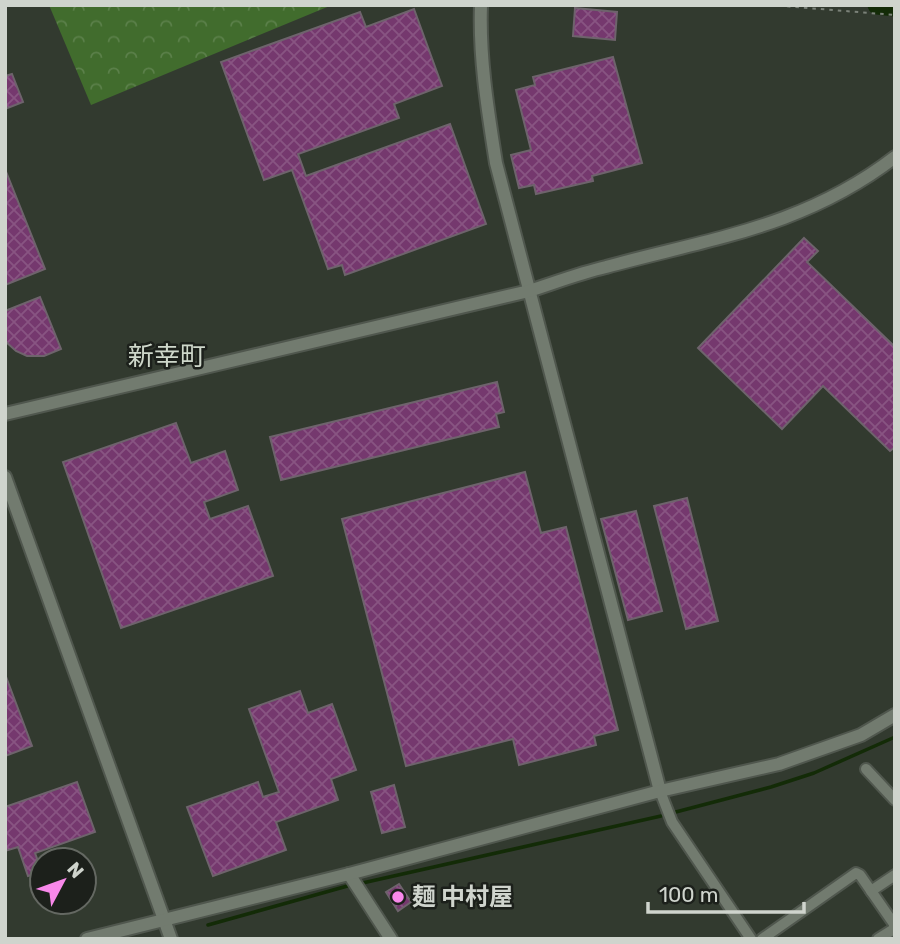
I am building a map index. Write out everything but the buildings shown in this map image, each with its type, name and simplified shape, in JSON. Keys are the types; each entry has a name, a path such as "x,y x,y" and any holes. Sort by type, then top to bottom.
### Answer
{"street":[{"path":"481,5 488,112 496,163 660,791 672,822 751,939"},
{"path":"5,414 528,291 603,267 761,228 807,211 848,190 895,157"},
{"path":"5,477 171,939"},
{"path":"87,939 349,874 660,791 779,764 861,734 895,715"},
{"path":"866,769 895,800"},
{"path":"762,939 856,873 894,924 894,929 878,939"},
{"path":"349,874 391,939"},
{"path":"871,891 895,875"}],"path":[{"path":"770,5 895,15"}],"green space":[{"path":"49,5 332,5 91,105"}],"waterway":[{"path":"877,5 895,7"},
{"path":"672,813 814,773 895,737"},
{"path":"358,884 661,816"},
{"path":"208,925 351,885"}],"place":[{"name":"麺 中村屋","path":"398,897"}],"district":[{"name":"新幸町","path":"167,356"}]}
